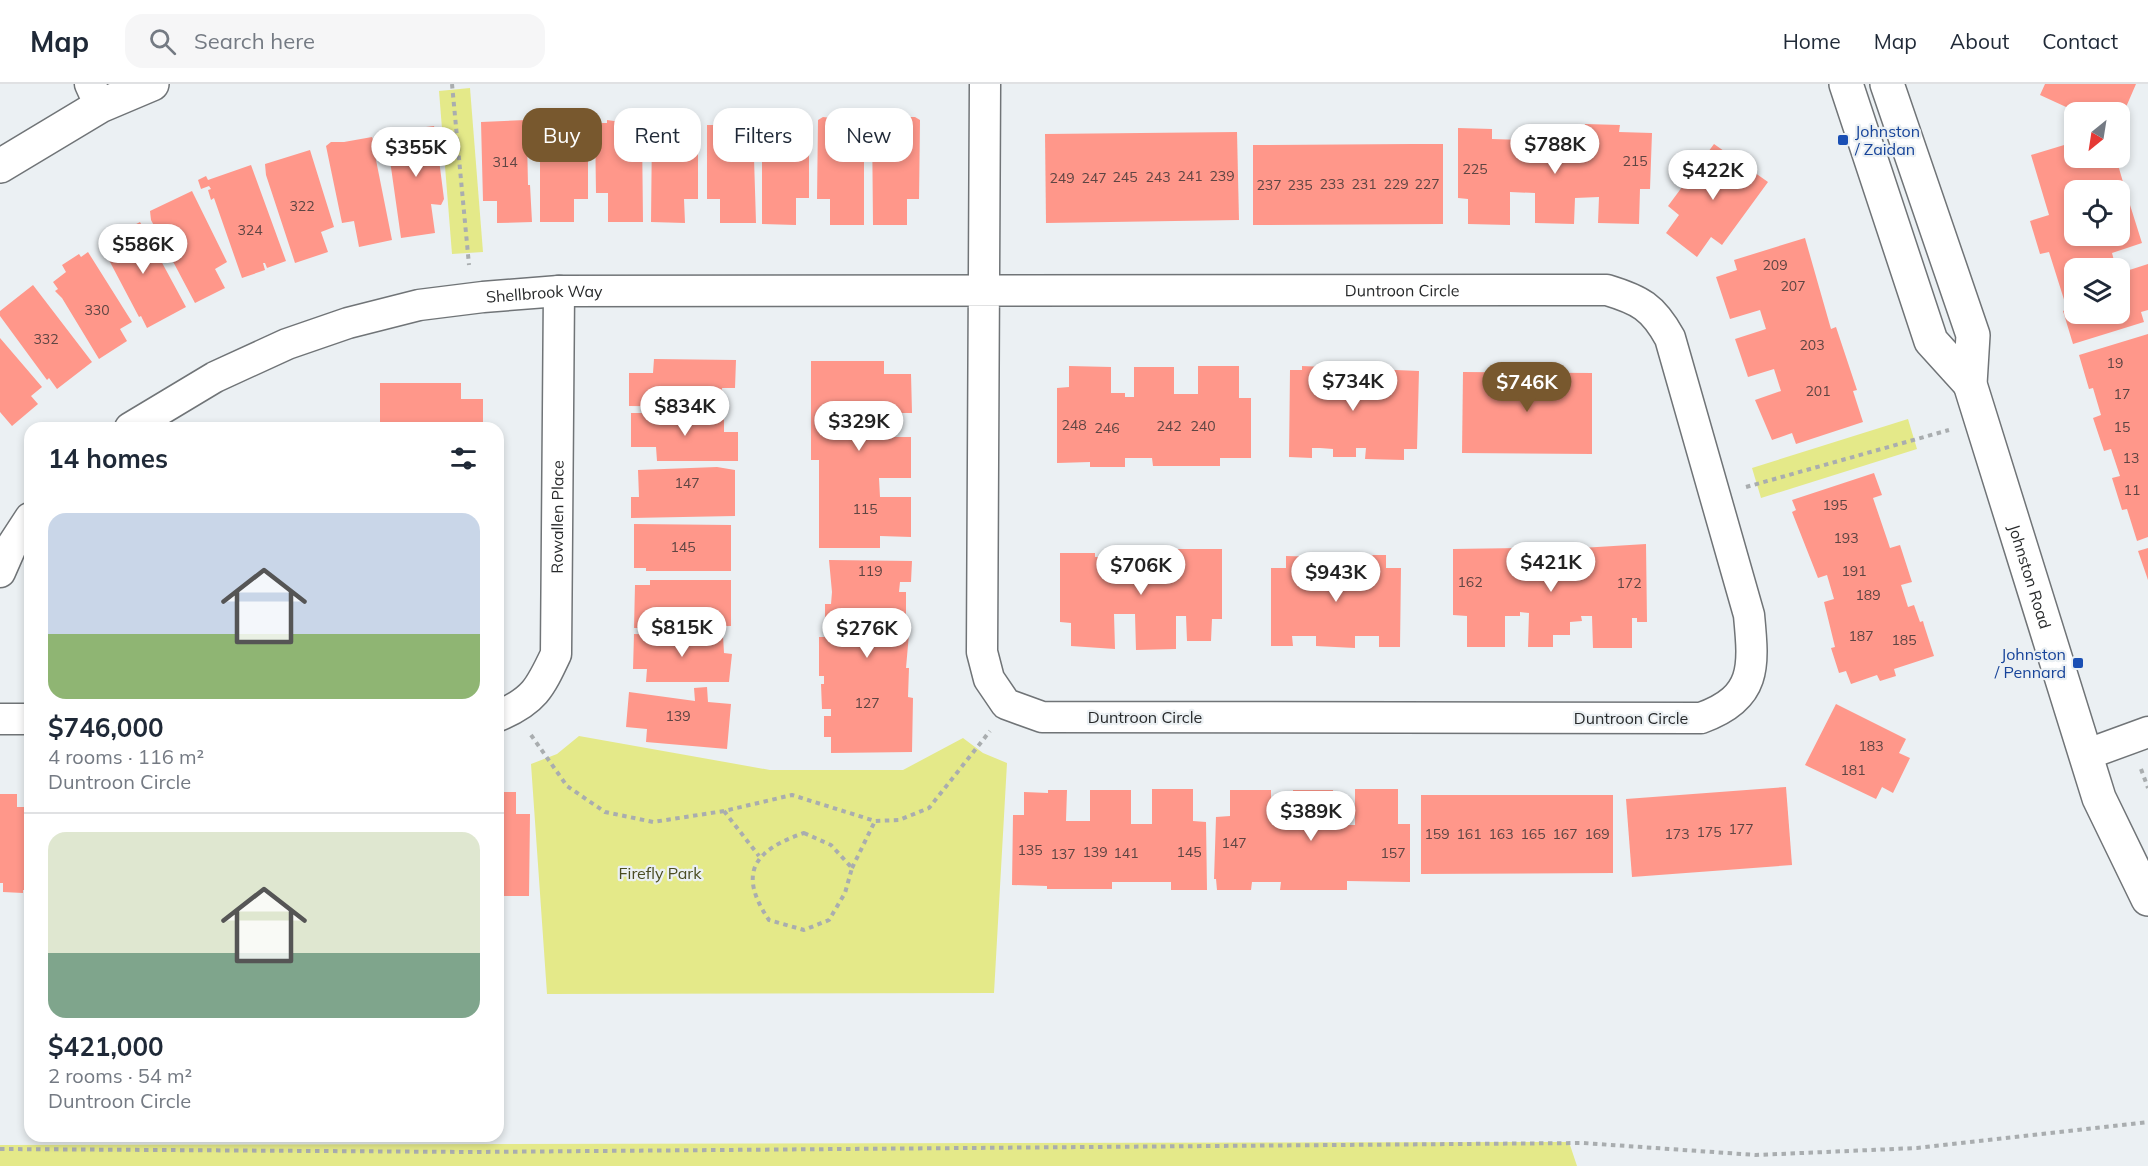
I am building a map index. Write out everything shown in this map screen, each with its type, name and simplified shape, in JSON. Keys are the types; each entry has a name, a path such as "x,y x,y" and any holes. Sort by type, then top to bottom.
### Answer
{"street":[{"path":"0,166 95,95 152,84"},
{"path":"986,84 982,652 989,679 1006,704"},
{"name":"Johnston Road","path":"1846,84 1931,341 1970,384"},
{"name":"Johnston Road","path":"1887,84 1972,335 1970,384 2098,798 2148,899"},
{"name":"Duntroon Circle","path":"986,291 1607,290 1637,299 1659,317 1666,331 1749,615 1754,660 1746,685 1724,710 1701,718 1042,717 1006,704"},
{"name":"Shellbrook Way","path":"140,422 216,377 286,344 348,323 409,308 472,299 559,291 986,291"},
{"name":"Rowallen Place","path":"510,711 541,687 555,654 559,291"},
{"path":"0,572 11,547 24,527"},
{"path":"0,719 24,719"},
{"path":"2085,755 2148,732"}],"path":[{"path":"452,84 472,299"},
{"path":"1715,496 1982,421"},
{"path":"510,711 567,786 605,812 653,822 724,811 792,795 875,821 899,820 929,808 985,739 1006,704"},
{"path":"724,811 759,856"},
{"path":"852,868 831,845 804,833 780,841 759,856 751,878 757,903 769,920 804,930 829,920 845,892 852,868 875,821"},
{"path":"0,1149 472,1152 1583,1143 1756,1155 1917,1148 2148,1122"}],"green space":[{"path":"470,88 483,252 452,254 439,91"},
{"path":"1908,419 1917,449 1761,498 1752,468"},
{"name":"Firefly Park","path":"579,736 770,770 903,770 963,738 983,753 1007,763 994,993 547,994 531,764 557,754"},
{"path":"1569,1142 1577,1166 0,1166 0,1145"}],"building":[{"path":"2045,84 2136,84 2128,102 2064,102 2064,106 2040,95"},
{"path":"825,117 825,162 864,162 864,225 830,225 830,199 817,199 818,120"},
{"path":"913,117 915,117 920,120 919,199 907,199 907,225 873,225 872,162 913,162"},
{"path":"522,120 522,162 528,162 532,222 497,223 497,201 483,201 481,122"},
{"path":"607,120 614,121 614,162 642,162 643,222 608,222 608,193 596,193 596,162 602,162 602,123 607,123"},
{"path":"1585,124 1620,125 1619,132 1652,133 1650,189 1640,189 1639,224 1598,223 1599,197 1575,198 1574,224 1535,223 1535,193 1510,192 1510,225 1468,224 1468,199 1458,198 1458,128 1492,129 1492,139 1523,140 1523,143 1584,145"},
{"path":"707,125 713,125 713,162 754,162 756,223 720,223 720,199 707,199"},
{"path":"434,126 439,143 437,144 444,199 441,205 431,204 435,233 401,238 386,132"},
{"path":"1237,132 1239,220 1046,223 1045,134"},
{"path":"372,137 378,154 375,155 392,240 359,247 354,221 342,223 326,146 331,142"},
{"path":"1443,144 1443,224 1253,225 1253,145"},
{"path":"1714,144 1768,182 1722,245 1711,237 1697,257 1666,233 1679,215 1668,206"},
{"path":"2064,145 2064,168 2119,168 2122,180 2064,180 2064,246 2130,246 2130,205 2142,243 2112,253 2113,258 2064,258 2064,300 2049,252 2040,254 2030,221 2049,215 2031,155"},
{"path":"310,150 334,227 321,232 328,252 295,263 266,175 265,164"},
{"path":"540,162 588,162 588,199 574,199 574,222 540,222"},
{"path":"652,162 698,162 698,199 684,199 685,223 651,222"},
{"path":"762,162 809,162 809,198 796,198 796,225 762,224"},
{"path":"251,165 286,261 267,268 263,263 265,270 242,278 214,198 211,200 208,190 211,189 209,186 201,189 198,180 206,176 208,180"},
{"path":"192,191 227,262 215,269 225,288 195,303 151,220 150,211"},
{"path":"140,222 186,307 147,328 100,243"},
{"path":"1805,238 1831,329 1836,327 1857,390 1853,391 1863,422 1796,444 1792,433 1772,440 1755,400 1781,391 1774,369 1748,377 1735,339 1766,329 1760,310 1730,319 1716,277 1737,270 1734,260"},
{"path":"88,252 132,322 120,329 127,341 99,359 62,298 55,291 58,289 53,282 66,272 62,265 79,254 81,257"},
{"path":"2148,264 2148,310 2141,312 2144,322 2073,344 2067,324 2130,324 2130,270"},
{"path":"33,285 92,362 57,389 49,378 47,380 0,316 0,311"},
{"path":"2148,334 2148,537 2137,541 2127,509 2122,510 2112,478 2120,476 2111,449 2104,451 2093,418 2101,415 2093,388 2089,389 2079,355"},
{"path":"0,338 42,387 31,396 38,404 12,426 0,412"},
{"path":"654,359 736,360 735,388 722,388 723,407 629,406 629,373 653,373"},
{"path":"811,361 884,361 884,374 911,374 912,413 884,413 884,437 911,437 911,478 879,478 880,497 911,497 911,537 880,536 880,548 819,548 819,460 811,460"},
{"path":"1069,366 1111,367 1111,393 1125,393 1125,397 1134,397 1134,367 1174,367 1174,394 1198,394 1198,366 1239,366 1239,398 1251,398 1251,458 1220,458 1220,466 1153,466 1152,458 1125,458 1125,467 1090,467 1090,462 1057,463 1057,388 1069,387"},
{"path":"1302,366 1419,371 1417,449 1404,449 1404,460 1365,459 1366,448 1356,448 1356,457 1333,457 1333,449 1312,448 1312,458 1289,457 1290,370 1302,370"},
{"path":"1463,372 1592,373 1592,454 1462,453"},
{"path":"380,383 461,383 461,399 483,399 483,422 380,422"},
{"path":"631,413 724,413 724,432 738,432 738,461 657,461 656,447 631,447"},
{"path":"717,467 735,470 735,516 631,518 631,497 639,497 638,470"},
{"path":"1874,473 1882,495 1873,498 1890,548 1900,545 1912,582 1901,585 1908,607 1914,605 1920,622 1923,621 1934,656 1894,669 1896,676 1880,681 1877,675 1851,684 1846,671 1839,673 1831,648 1835,647 1824,602 1834,599 1827,575 1818,578 1792,512 1796,510 1792,500"},
{"path":"634,524 731,525 731,571 646,571 646,568 634,568"},
{"path":"1646,544 1647,622 1637,622 1637,618 1632,618 1632,648 1593,648 1592,616 1581,616 1582,621 1570,622 1570,635 1553,635 1553,647 1528,647 1529,613 1520,612 1520,616 1505,616 1505,647 1467,647 1467,616 1453,615 1453,549 1520,548 1520,556 1581,556 1581,548"},
{"path":"2148,548 2148,580 2138,551"},
{"path":"1156,549 1222,549 1222,619 1212,619 1211,641 1187,641 1186,616 1176,616 1176,649 1136,650 1135,614 1114,614 1115,649 1071,646 1071,623 1060,622 1060,553 1095,553 1095,557 1156,557"},
{"path":"1365,555 1386,555 1386,568 1401,568 1400,647 1379,647 1379,636 1355,636 1355,648 1316,646 1316,636 1292,636 1293,646 1271,646 1271,568 1286,568 1286,556 1324,557 1324,568 1356,566 1355,572 1364,572"},
{"path":"829,560 912,561 911,582 900,582 899,592 906,592 906,622 910,622 906,668 909,668 908,697 913,698 912,752 831,753 831,737 824,737 824,716 831,716 831,709 822,709 821,684 824,684 824,676 819,676 819,637 831,637 831,629 825,629 825,604 831,604 832,592"},
{"path":"650,580 731,580 731,626 634,628 635,585 650,585"},
{"path":"634,634 723,636 724,653 732,654 729,682 646,682 647,669 633,669"},
{"path":"707,687 708,702 731,704 727,749 646,742 647,729 626,727 629,692 695,701 694,688"},
{"path":"1836,704 1906,739 1899,753 1910,758 1893,793 1882,787 1876,799 1805,765"},
{"path":"1786,787 1792,865 1632,877 1626,799"},
{"path":"1152,789 1193,789 1193,821 1206,822 1207,890 1171,890 1171,882 1112,882 1112,889 1047,889 1047,886 1012,885 1013,815 1024,815 1024,792 1048,793 1048,790 1067,790 1066,821 1090,821 1090,790 1131,790 1131,824 1152,824"},
{"path":"1355,789 1398,789 1398,824 1410,824 1410,882 1347,881 1347,890 1280,890 1281,882 1252,882 1251,890 1217,890 1216,879 1214,879 1216,817 1230,816 1230,790 1271,790 1271,817 1293,817 1293,790 1333,790 1333,821 1344,821 1347,825 1355,825"},
{"path":"504,792 516,792 516,814 530,814 529,896 504,896"},
{"path":"0,794 17,794 17,807 24,807 23,893 3,892 3,883 0,883"},
{"path":"1421,795 1613,795 1613,873 1421,874"}],"place":[{"name":"Johnston / Zaidan","path":"1843,140"},
{"name":"Johnston / Pennard","path":"2078,663"}]}
